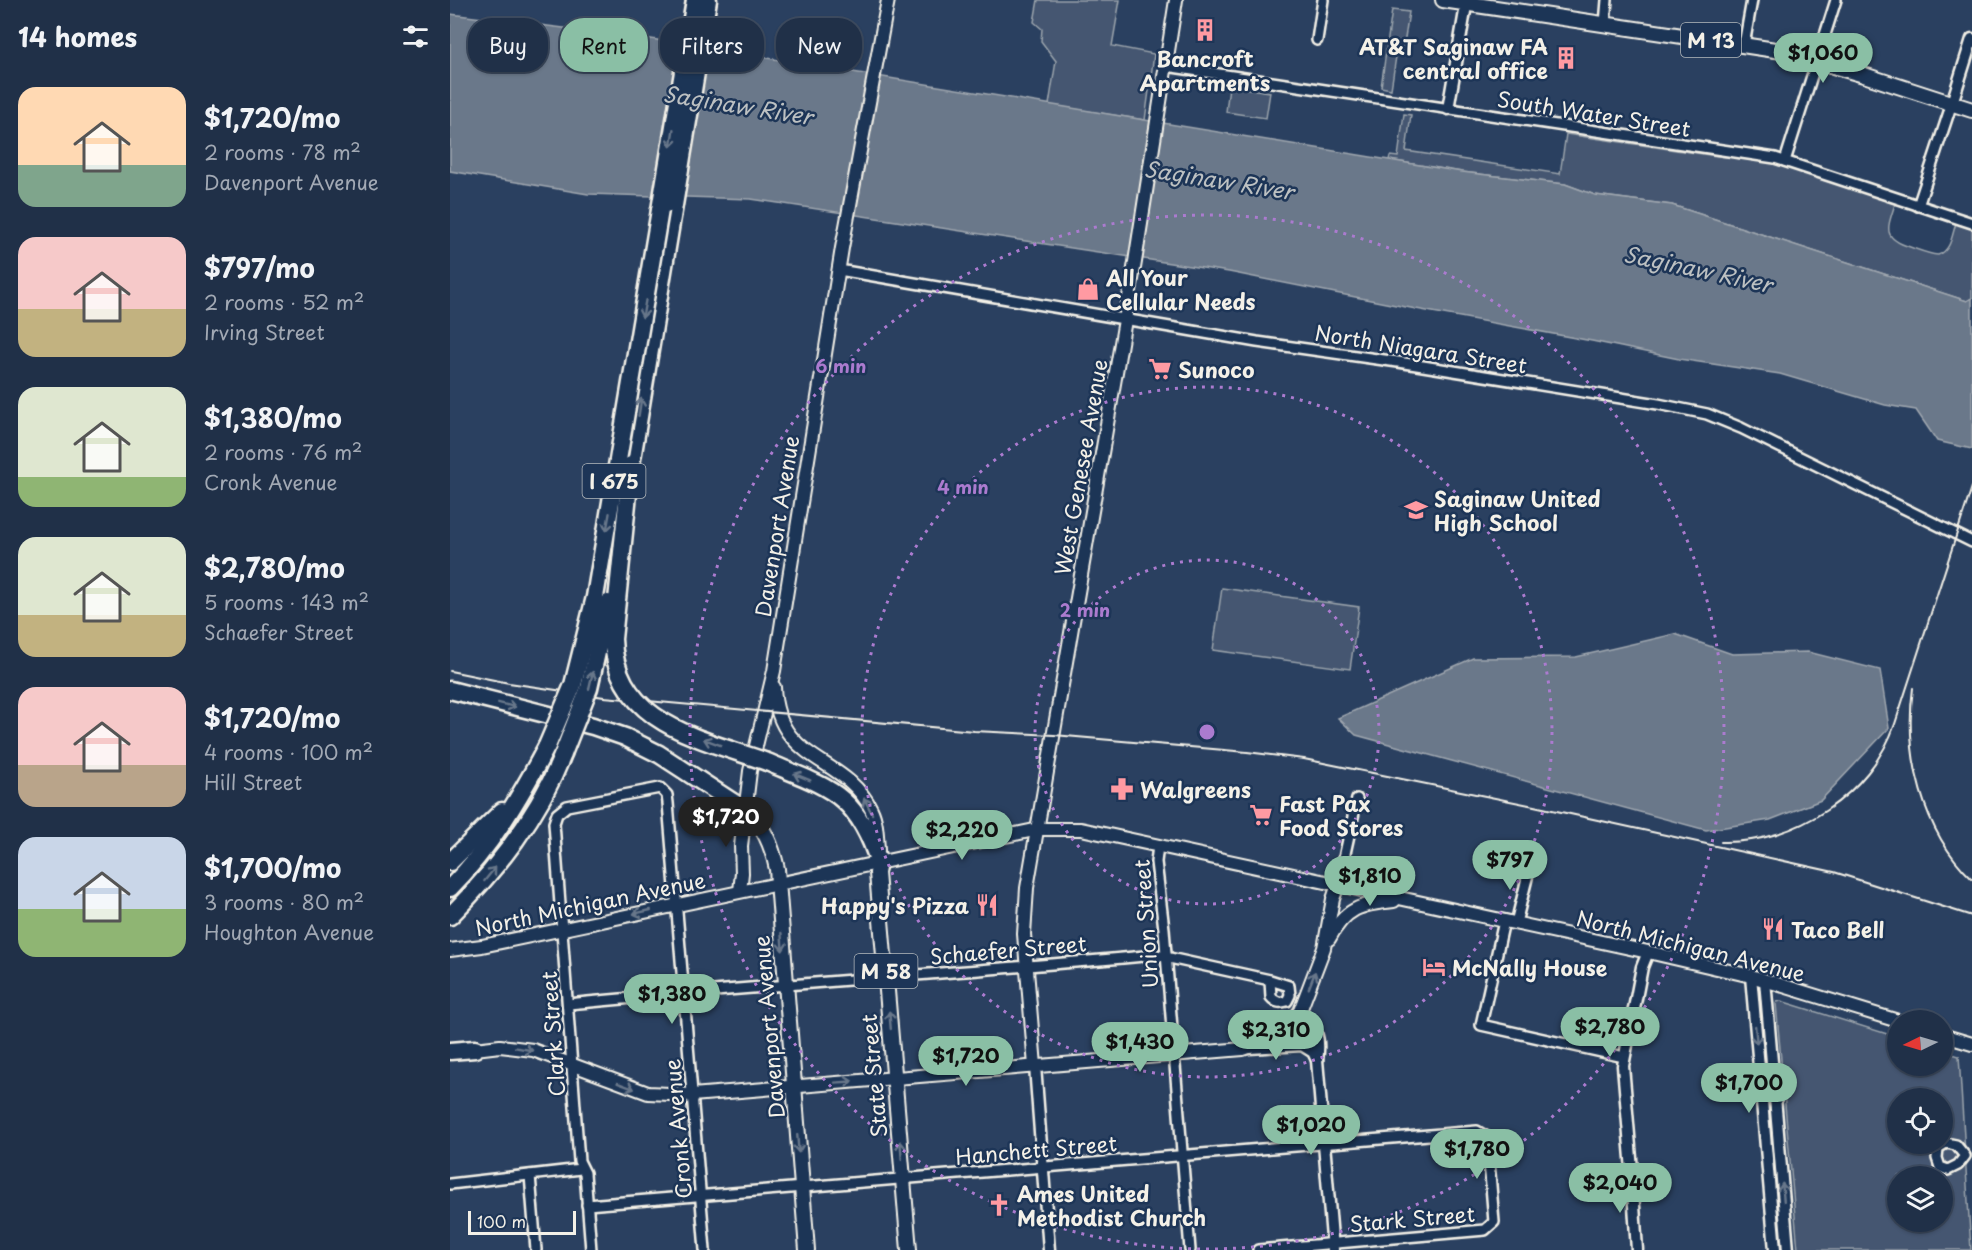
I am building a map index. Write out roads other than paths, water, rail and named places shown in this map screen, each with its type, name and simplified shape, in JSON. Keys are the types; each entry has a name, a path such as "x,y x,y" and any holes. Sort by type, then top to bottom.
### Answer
{"highway":[{"name":"I 675","path":"450,888 492,840 526,787 573,686 595,597 695,0"},
{"name":"I 675","path":"450,916 481,886 513,845 544,795 590,688 609,598 708,0"},
{"path":"693,94 703,71 716,0"},
{"path":"631,465 613,639 614,657 624,682 641,706 661,722 767,762 826,787 838,795 852,808 863,824 872,841 879,863"},
{"path":"450,690 593,726 625,737 659,754 745,810"},
{"path":"450,862 526,787"},
{"path":"450,1052 475,1049"}],"main road":[{"name":"Davenport Avenue","path":"741,891 741,846 750,771 774,671 842,248 888,0"},
{"name":"West Genesee Avenue","path":"1035,1066 1026,967 1024,910 1135,262 1176,0"},
{"name":"M 13","path":"1443,0 1782,51 1972,110"},
{"path":"774,671 775,698 784,729 795,743 839,774 861,794 871,809 876,825 879,863"},
{"name":"Davenport Avenue","path":"745,810 756,818 774,853 807,1250"},
{"name":"North Michigan Avenue","path":"450,950 482,946 1039,829 1081,830 1648,952 1751,976 1887,1018"},
{"name":"State Street","path":"879,863 877,873 909,1250"},
{"path":"1324,948 1333,899 1338,885"},
{"path":"475,1049 500,1046 519,1047 548,1054 630,1088 648,1093 692,1095 1243,1049 1287,1027 1300,1011 1324,948 1347,913 1369,903 1408,900"},
{"path":"1953,1038 1972,1044"}],"street":[{"path":"1317,40 1323,0"},
{"path":"1605,24 1607,0"},
{"path":"1744,45 1752,0"},
{"path":"1785,161 1836,0"},
{"path":"1448,109 1467,2"},
{"path":"1918,206 1972,39"},
{"name":"South Water Street","path":"1166,66 1775,158 1972,223"},
{"path":"1310,87 1311,76"},
{"name":"North Niagara Street","path":"839,270 1257,342 1398,362 1707,414 1741,428 1972,542"},
{"name":"Cronk Avenue","path":"557,814 567,806 655,788 663,790 667,795 705,1250"},
{"path":"1338,885 1357,799"},
{"name":"Clark Street","path":"557,814 554,823 571,1064 579,1161 585,1173 591,1250"},
{"name":"Union Street","path":"1158,846 1156,862 1190,1250"},
{"path":"1530,866 1510,922 1481,1025 1624,1056"},
{"path":"1637,1250 1623,1083 1624,1056 1642,967 1648,952"},
{"name":"Schaefer Street","path":"568,1004 684,992 785,986 1156,955 1270,980"},
{"path":"1751,976 1775,1250"},
{"path":"1765,980 1788,1250"},
{"path":"1300,1011 1312,1022 1317,1033 1317,1060 1333,1247"},
{"path":"1243,1049 1302,1045 1313,1053 1317,1060"},
{"name":"West Genesee Avenue","path":"1035,1066 1049,1250"},
{"name":"Hanchett Street","path":"587,1205 1477,1131 1487,1137 1494,1222"},
{"path":"450,1184 581,1169"},
{"path":"531,1175 536,1250"},
{"name":"Stark Street","path":"1258,1250 1333,1247 1485,1230 1494,1222"}],"water":[{"name":"Saginaw River","path":"450,14 482,18 468,18 468,72 548,72 548,26 560,28 560,72 648,72 648,38 660,40 660,72 764,72 764,58 776,59 776,72 852,72 1462,172 1565,184 1595,195 1672,205 1967,301 1972,298 1972,449 1937,441 1916,410 1885,405 1780,374 1679,359 1229,272 751,199 588,194 450,171"},
{"path":"1675,634 1732,654 1808,652 1880,670 1889,728 1821,800 1770,820 1706,830 1356,735 1338,718 1473,658 1576,657"}],"railway":[{"path":"1721,842 1749,840 1776,834 1802,824 1827,810 1849,793 1868,772 1884,749 1895,724 1972,487"},
{"path":"450,671 509,683 604,697 974,731 1054,735 1247,752 1304,759 1534,806 1834,872 1972,916"},
{"path":"1913,688 1911,739 1920,790 1940,838 1972,879"}],"place":[{"name":"Bancroft Apartments","path":"1205,30"},
{"name":"AT&T Saginaw FA central office","path":"1566,58"},
{"name":"All Your Cellular Needs","path":"1088,289"},
{"name":"Sunoco","path":"1160,369"},
{"name":"Saginaw United High School","path":"1416,510"},
{"name":"Walgreens","path":"1122,789"},
{"name":"Fast Pax Food Stores","path":"1261,815"},
{"name":"Happy's Pizza","path":"987,905"},
{"name":"Taco Bell","path":"1773,929"},
{"name":"McNally House","path":"1434,967"},
{"name":"Ames United Methodist Church","path":"999,1205"}]}
